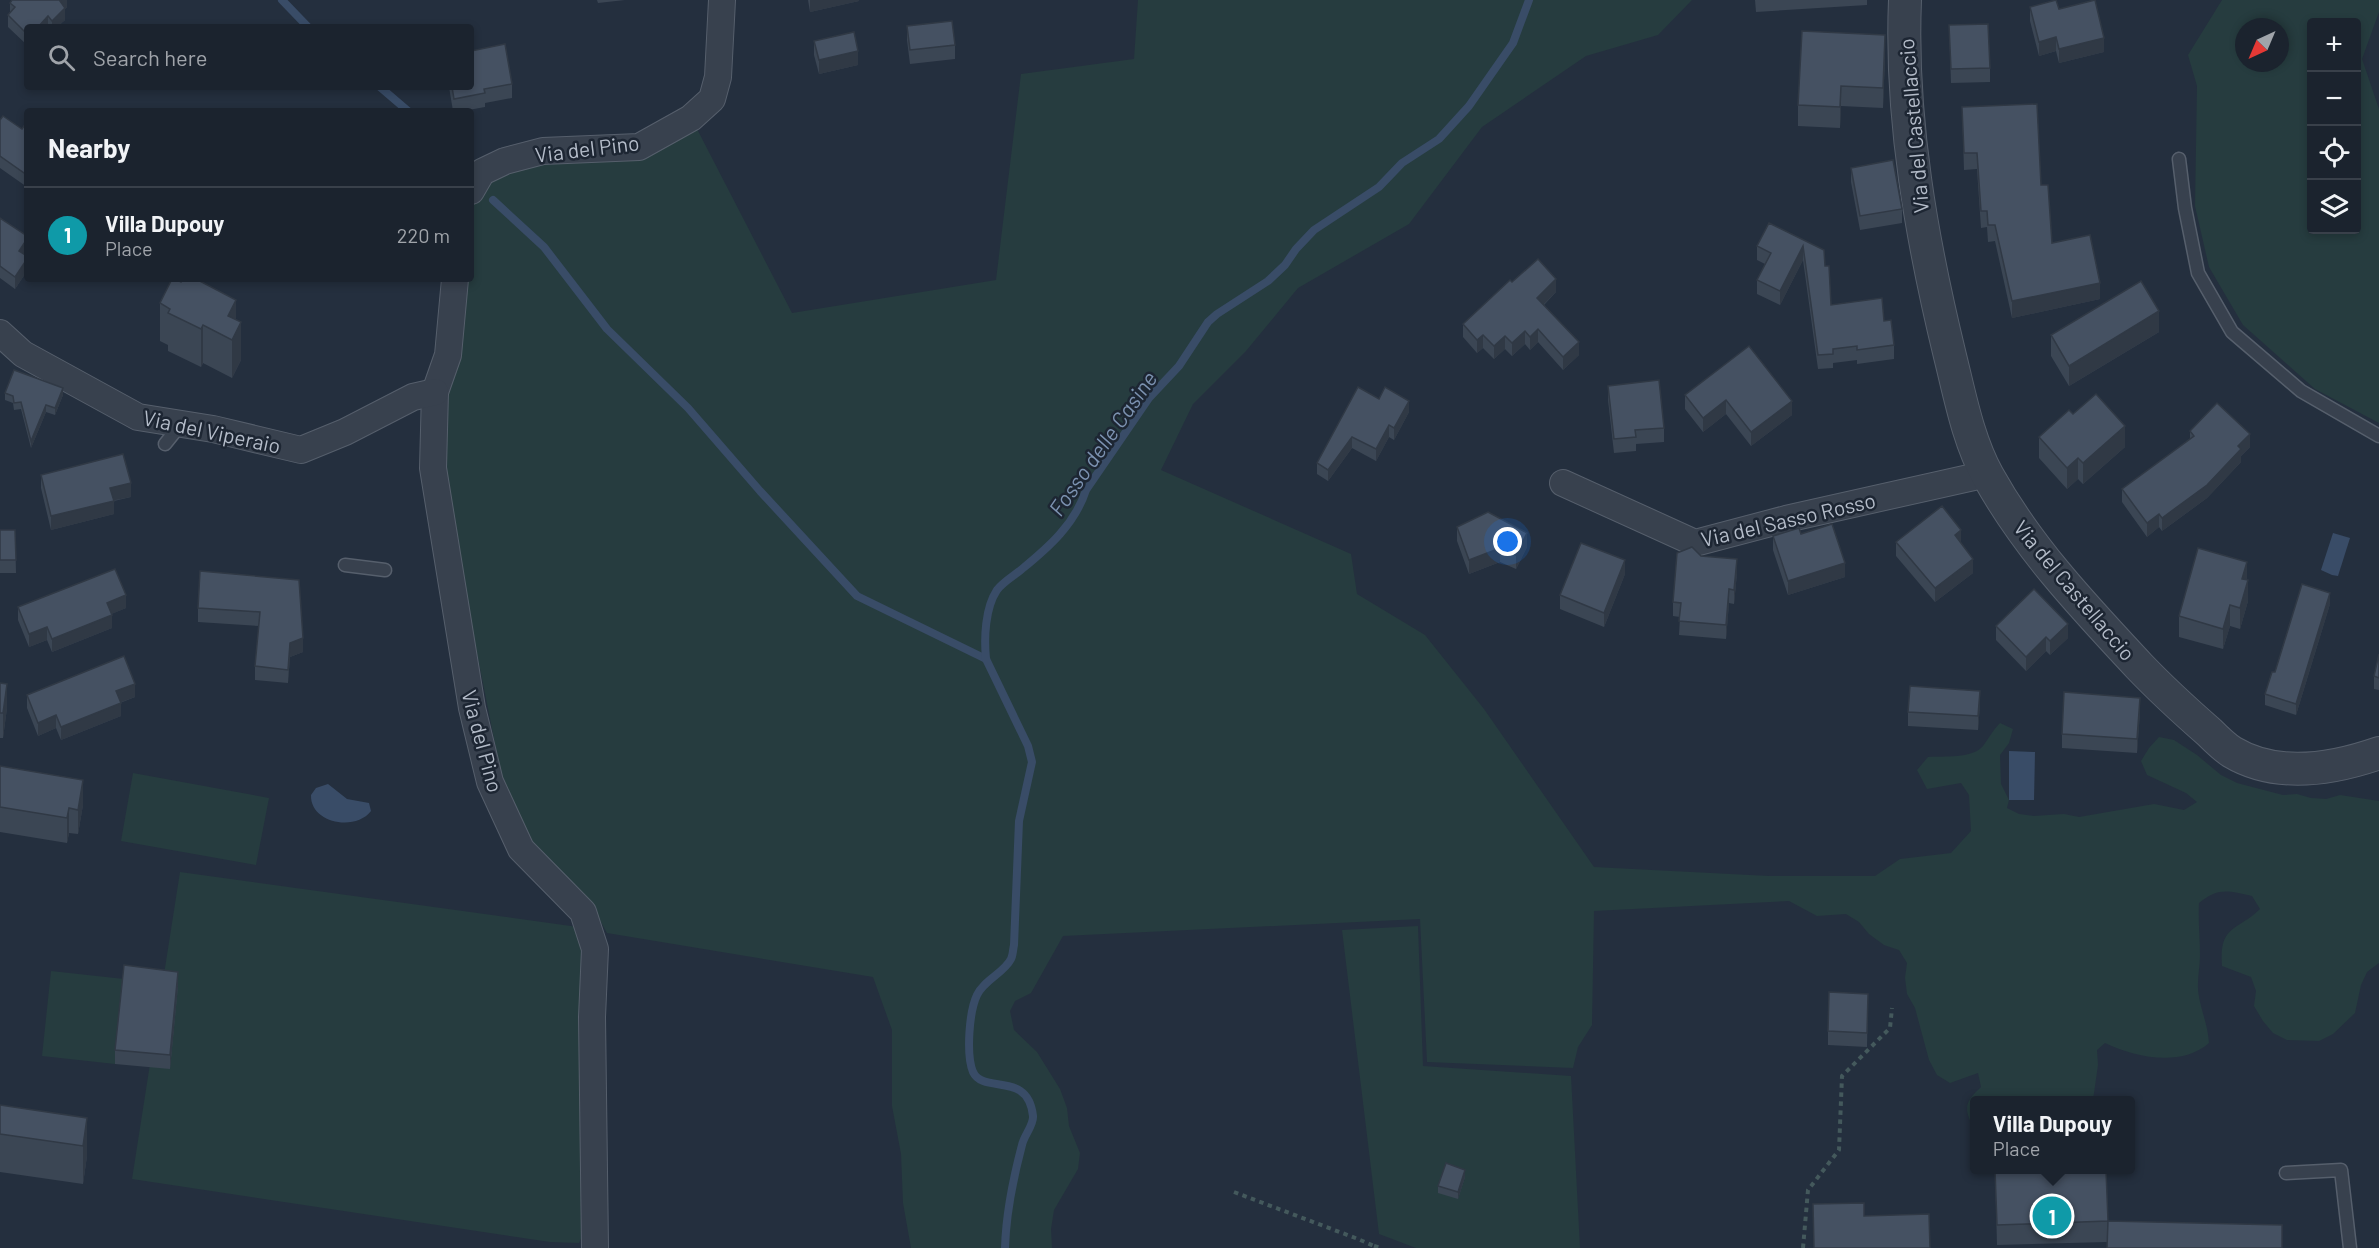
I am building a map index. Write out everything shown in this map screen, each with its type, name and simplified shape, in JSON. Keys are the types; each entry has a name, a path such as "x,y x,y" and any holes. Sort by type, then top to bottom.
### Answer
{"street":[{"name":"Via del Pino","path":"474,186 482,172 505,161 543,151 639,147 691,118 712,99 718,77 722,0"},
{"name":"Via del Castellaccio","path":"1905,0 1903,29 1911,145 1923,230 1942,325 1965,415 1987,474 2019,526 2075,596 2152,679 2232,752 2267,766 2311,770 2354,762 2379,753"},
{"name":"Via del Pino","path":"455,282 448,355 435,392 433,468 472,708 490,782 521,849 583,912 595,949 592,1017 595,1248"},
{"name":"Via del Viperaio","path":"0,333 24,354 138,417 301,450 345,432 413,397 435,392"},
{"name":"Via del Sasso Rosso","path":"1563,483 1695,543 1785,519 1987,474"}],"lane":[{"path":"2180,159 2185,208 2198,273 2232,332 2301,391 2379,436"},
{"path":"165,444 181,424"},
{"path":"345,565 385,570"},
{"path":"2286,1173 2341,1170 2350,1248"}],"path":[{"path":"1803,1248 1808,1190 1839,1150 1842,1076 1890,1028 1892,1008"},
{"path":"1234,1192 1381,1248"}],"green space":[{"path":"1138,0 1692,0 1658,35 1586,56 1482,127 1409,224 1298,288 1246,351 1193,404 1161,470 1351,554 1357,594 1425,635 1484,709 1594,867 1769,876 1875,876 1900,859 1951,853 1971,831 1969,795 1961,783 1927,789 1917,770 1928,757 1957,756 1978,750 2000,723 2013,729 2009,743 2000,755 2001,784 2009,800 2007,808 2019,814 2034,816 2064,814 2079,817 2154,804 2184,810 2197,802 2186,793 2147,775 2141,761 2159,737 2174,740 2221,775 2237,783 2283,795 2297,794 2326,799 2340,795 2379,801 2379,963 2367,972 2361,985 2355,1013 2333,1034 2319,1041 2287,1040 2273,1033 2254,1006 2256,991 2251,977 2222,966 2223,943 2226,936 2260,909 2252,896 2230,892 2212,894 2199,903 2198,992 2209,1043 2198,1051 2186,1055 2159,1058 2131,1053 2105,1043 2097,1050 2098,1065 2094,1096 1973,1096 1981,1087 1978,1073 1950,1083 1937,1075 1929,1060 1915,1008 1907,994 1905,978 1907,963 1899,950 1884,945 1869,934 1859,922 1846,914 1817,916 1789,901 1594,911 1592,1025 1578,1047 1573,1068 1427,1062 1420,919 1063,936 1031,993 1015,1001 1010,1011 1014,1030 1037,1052 1060,1089 1067,1108 1069,1126 1080,1153 1078,1169 1054,1210 1051,1229 1052,1248 911,1248 903,1203 901,1154 892,1106 892,1030 873,977 607,933 592,906 519,834 503,784 441,454 463,282 474,282 474,201 486,183 505,173 536,165 580,163 652,153 696,127 792,313 996,280 1021,74 1134,59","holes":["1018,839 1017,938 1010,955"]},
{"path":"2222,0 2379,0 2379,12 2362,59 2379,109 2379,423 2315,389 2243,325 2209,267 2195,206 2197,86 2188,55"},
{"path":"133,773 269,798 256,865 121,841"},
{"path":"180,872 578,927 586,943 585,1229 579,1243 550,1242 132,1179"},
{"path":"1418,926 1423,1066 1571,1076 1580,1248 1416,1248 1379,1234 1342,930"},
{"path":"51,971 124,979 115,1064 42,1056"},
{"path":"1970,1100 1970,1119 1967,1110"}],"water":[{"path":"2333,533 2350,538 2338,576 2321,570"},
{"path":"2009,751 2035,752 2034,800 2009,800"},
{"path":"328,784 347,799 369,803 371,811 364,817 345,823 325,818 313,805 311,795 316,788"}],"building":[{"path":"12,0 61,0 65,8 52,21 48,16 41,24 24,24 24,31 8,15 15,7 10,3"},
{"path":"2056,0 2059,9 2095,0 2104,38 2059,49 2056,37 2039,42 2030,7"},
{"path":"952,21 955,45 910,50 907,26"},
{"path":"1988,24 1990,68 1951,69 1949,25"},
{"path":"1802,31 1885,35 1883,88 1841,86 1840,107 1798,105"},
{"path":"854,32 858,51 819,60 814,41"},
{"path":"505,44 512,84 484,89 485,93 454,99 452,90 474,90 474,50"},
{"path":"2037,104 2041,185 2048,185 2052,243 2090,235 2100,283 2012,301 1995,225 1988,225 1987,211 1981,211 1977,153 1964,153 1962,107"},
{"path":"3,116 22,129 24,126 24,173 0,156 0,120"},
{"path":"1893,160 1902,209 1860,216 1851,168"},
{"path":"0,218 24,234 24,244 19,251 24,254 24,264 15,277 0,266"},
{"path":"1769,223 1824,250 1825,266 1829,266 1831,305 1882,298 1884,321 1891,320 1894,345 1857,350 1857,346 1833,349 1833,354 1818,355 1803,246 1780,291 1757,280 1771,253 1757,246"},
{"path":"1538,259 1556,279 1537,298 1579,342 1563,357 1538,329 1530,337 1525,331 1512,343 1505,336 1494,346 1483,335 1477,340 1463,324 1510,280 1512,282"},
{"path":"2141,281 2159,311 2069,366 2051,335"},
{"path":"170,282 202,282 236,300 228,316 241,322 232,340 203,325 201,329 168,313 170,309 160,303"},
{"path":"1749,346 1792,401 1751,432 1726,400 1703,418 1685,395"},
{"path":"14,370 63,388 55,408 46,405 31,441 21,402 14,403 13,396 5,393"},
{"path":"1659,380 1664,428 1635,430 1636,437 1614,439 1608,386"},
{"path":"1358,387 1379,399 1385,387 1409,401 1394,428 1389,425 1376,449 1352,437 1328,470 1317,463"},
{"path":"2096,394 2125,426 2083,463 2078,458 2067,468 2039,437 2069,410 2073,414"},
{"path":"2217,403 2250,434 2238,446 2241,449 2207,485 2162,518 2159,514 2147,523 2122,489 2194,436 2190,431"},
{"path":"123,454 131,483 110,488 114,501 51,516 41,475"},
{"path":"1942,506 1961,530 1955,535 1973,559 1935,588 1896,542"},
{"path":"1488,512 1527,533 1516,555 1500,548 1469,560 1457,527"},
{"path":"1832,524 1845,563 1788,581 1773,536 1799,528 1801,534"},
{"path":"0,530 15,530 16,560 0,560"},
{"path":"1581,543 1625,560 1604,613 1560,595"},
{"path":"1692,547 1701,556 1737,559 1734,590 1729,589 1726,625 1679,621 1681,603 1673,602 1677,553"},
{"path":"2198,548 2247,562 2242,579 2248,580 2240,608 2230,605 2223,629 2179,616"},
{"path":"115,569 126,595 107,603 112,615 52,639 47,627 29,634 18,607"},
{"path":"200,571 299,580 303,638 290,643 288,670 255,666 260,612 198,608"},
{"path":"2302,584 2330,593 2296,704 2265,694 2272,672 2275,672"},
{"path":"2034,589 2068,624 2050,641 2046,637 2026,657 1996,626"},
{"path":"2379,654 2379,678 2374,676"},
{"path":"124,656 135,684 116,691 121,703 61,727 56,715 38,723 27,695"},
{"path":"0,683 7,684 3,713 0,713"},
{"path":"1910,686 1980,691 1978,716 1908,712"},
{"path":"2064,692 2140,698 2137,739 2062,734"},
{"path":"0,766 83,780 78,810 69,808 67,818 0,807"},
{"path":"124,965 178,972 170,1055 115,1050"},
{"path":"1829,992 1868,994 1867,1033 1828,1031"},
{"path":"0,1105 87,1118 83,1146 0,1134"},
{"path":"1446,1163 1465,1170 1458,1192 1438,1186"},
{"path":"1995,1174 2106,1174 2108,1221 1997,1225"},
{"path":"1864,1203 1864,1216 1929,1214 1930,1248 1814,1248 1813,1204"},
{"path":"2108,1221 2282,1225 2282,1248 2107,1248"}],"waterway":[{"path":"282,0 305,24"},
{"name":"Fosso delle Casine","path":"1005,1248 1013,1183 1023,1141 1033,1116 1029,1102 1023,1093 1005,1085 986,1082 979,1079 973,1072 969,1033 977,995 984,985 1008,964 1012,956 1019,821 1032,762 1028,746 986,659 986,623 993,597 1000,587 1042,552 1068,524 1086,490 1149,398 1179,366 1208,322 1268,281 1285,265 1314,230 1379,187 1402,163 1439,139 1469,106 1513,43 1529,0"},
{"path":"384,90 404,108"},
{"path":"493,200 544,247 607,329 688,408 760,491 857,596 986,659"}],"place":[{"name":"Villa Dupouy","path":"2052,1216"}]}
